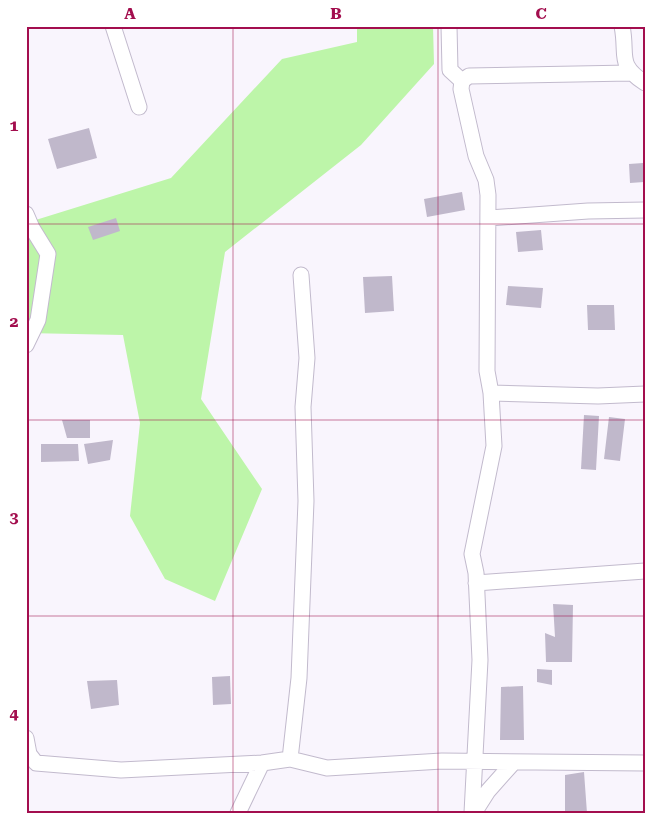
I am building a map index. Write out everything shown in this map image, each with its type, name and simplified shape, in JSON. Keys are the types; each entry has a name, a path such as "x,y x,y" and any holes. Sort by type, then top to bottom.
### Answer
{"street":[{"path":"114,26 139,107"},
{"path":"449,26 450,70 462,81"},
{"path":"622,26 625,58 630,73"},
{"path":"473,813 480,660 476,583 472,554 478,517 494,446 491,393 487,371 486,307 489,218 486,180 473,144 461,90 462,81 469,76 630,73 645,83"},
{"path":"489,218 588,211 645,210"},
{"path":"26,214 48,254 38,320 26,345"},
{"path":"290,759 299,678 306,501 303,407 307,358 301,274"},
{"path":"491,393 598,396 645,394"},
{"path":"476,583 645,570"},
{"path":"26,738 29,754 36,763 121,770 262,763 290,759 327,768 442,761 645,764"},
{"path":"238,813 262,763"},
{"path":"473,813 488,791 513,763"}],"green space":[{"path":"357,26 433,26 434,64 361,145 225,252 201,399 262,489 215,601 165,579 130,516 140,423 123,335 26,333 26,223 171,178 282,59 357,42"}],"building":[{"path":"89,128 97,158 57,169 48,139"},
{"path":"643,163 644,182 630,183 629,164"},
{"path":"462,192 465,210 427,217 424,199"},
{"path":"116,218 120,231 93,240 88,227"},
{"path":"541,230 543,250 518,252 516,232"},
{"path":"392,276 394,311 365,313 363,277"},
{"path":"508,286 543,288 541,308 506,305"},
{"path":"587,305 614,305 615,330 588,330"},
{"path":"584,415 599,416 596,470 581,469"},
{"path":"609,417 625,419 620,461 604,459"},
{"path":"62,420 90,420 90,438 67,438"},
{"path":"113,440 110,460 88,464 84,444"},
{"path":"41,444 78,444 79,461 41,462"},
{"path":"553,604 573,605 572,662 546,662 545,633 555,637"},
{"path":"537,669 552,670 552,685 537,682"},
{"path":"230,676 231,704 213,705 212,677"},
{"path":"117,680 119,705 91,709 87,681"},
{"path":"523,686 524,740 500,740 501,687"},
{"path":"584,772 587,813 565,813 565,775"}]}
